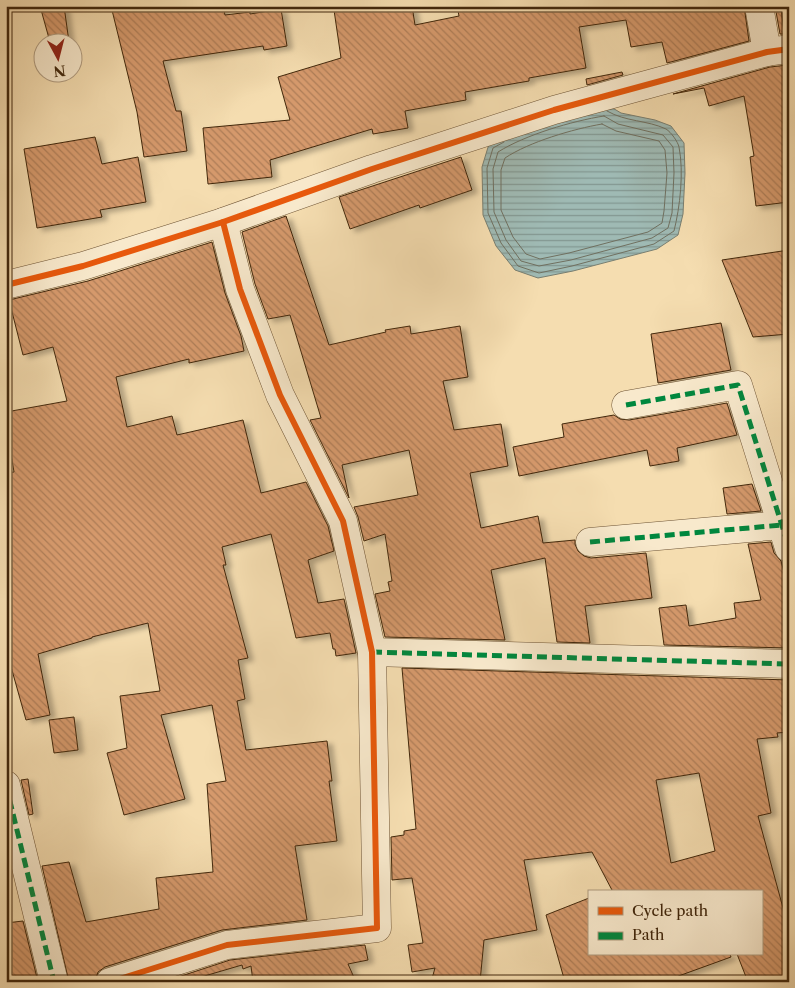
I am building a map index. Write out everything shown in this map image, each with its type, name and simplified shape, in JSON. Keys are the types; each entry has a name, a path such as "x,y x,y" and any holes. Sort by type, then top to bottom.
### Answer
{"street":[{"path":"6,285 82,266 223,222 372,169 554,110 778,51 758,6"},
{"path":"110,982 227,945 377,928 372,652 343,521 280,395 240,289 223,222"},
{"path":"590,542 786,537 738,386 626,405"},
{"path":"372,652 789,664"},
{"path":"6,785 54,982"}],"water":[{"path":"606,104 621,113 655,120 671,126 684,143 683,214 678,235 657,249 573,271 538,278 515,270 496,246 483,215 482,167 489,144"}],"building":[{"path":"40,6 64,6 68,32 47,32"},
{"path":"111,6 223,6 225,15 250,12 250,14 281,9 287,46 264,50 263,46 163,61 176,111 181,111 187,151 144,157 137,112"},
{"path":"358,6 412,6 415,25 459,16 457,6 744,6 749,41 667,63 662,42 631,47 626,20 579,27 586,68 529,78 529,81 465,92 466,100 405,111 408,128 373,134 372,129 270,160 272,177 208,184 203,128 290,120 278,77 341,58 334,10"},
{"path":"775,6 781,6 784,34 780,34"},
{"path":"788,65 789,202 756,206 750,157 754,156 744,96 709,106 704,88 673,94 770,67"},
{"path":"622,72 623,75 587,85 586,79"},
{"path":"95,137 102,164 138,157 146,202 100,210 102,217 37,228 24,149"},
{"path":"461,157 472,190 420,208 419,205 350,229 339,197"},
{"path":"286,216 329,345 386,332 385,330 410,326 411,334 460,326 468,377 443,381 454,430 501,424 508,466 470,473 481,528 538,516 543,543 575,540 578,551 584,556 591,558 646,553 652,598 585,606 590,643 557,642 545,558 491,570 505,640 385,637 375,594 390,591 388,582 392,581 385,534 364,541 354,507 418,495 409,450 342,465 349,498 310,420 321,418 290,315 268,319 255,284 242,232"},
{"path":"212,242 225,293 241,336 244,351 189,363 189,359 116,377 127,427 172,416 177,435 243,420 261,493 306,482 328,526 334,551 308,560 318,603 344,599 356,653 336,656 330,633 296,638 271,534 222,547 226,565 223,565 248,658 238,660 245,699 237,701 246,750 327,741 332,781 329,781 337,841 295,846 307,920 222,930 105,967 98,972 95,982 69,982 42,866 69,862 86,922 159,909 156,878 213,872 207,784 226,781 212,705 161,715 185,799 124,815 107,753 127,748 120,696 160,691 148,623 92,637 38,654 50,715 26,720 6,649 6,473 14,472 6,425 6,412 67,401 53,347 23,355 9,300 88,281"},
{"path":"789,250 789,334 753,337 722,260"},
{"path":"721,323 731,370 658,383 651,334"},
{"path":"727,403 737,435 677,448 679,461 650,466 647,450 519,476 513,447 564,437 562,424 614,415 620,419 629,420"},
{"path":"752,484 761,511 727,514 723,488"},
{"path":"771,542 774,553 781,561 789,592 789,648 664,645 659,608 686,605 689,626 736,618 734,603 761,600 748,544"},
{"path":"402,668 789,680 789,732 777,733 778,737 757,739 771,813 758,816 789,930 789,982 748,982 738,956 762,956 762,890 612,890 592,852 524,860 537,930 484,940 480,982 431,982 435,968 412,972 408,945 423,943 412,878 392,880 391,837 404,835 404,831 416,829","holes":["699,773 715,851 671,863 656,780"]},
{"path":"74,717 78,750 54,753 49,720"},
{"path":"28,779 33,814 29,815 21,780"},
{"path":"588,898 588,956 731,957 662,982 565,982 546,915"},
{"path":"23,921 38,982 21,982 6,976 6,923"},
{"path":"365,945 368,960 348,964 356,982 253,982 251,966 243,969 242,965 184,982 163,982 230,960"}],"marked path":[{"path":"626,405 738,385 789,548"},
{"path":"590,542 782,525"},
{"path":"372,652 789,664"},
{"path":"6,785 54,982"}],"cycle path":[{"path":"6,285 83,266 223,222 372,169 554,110 767,52 789,49"},
{"path":"110,982 227,945 377,928 372,652 343,521 280,395 240,289 223,222"}]}
